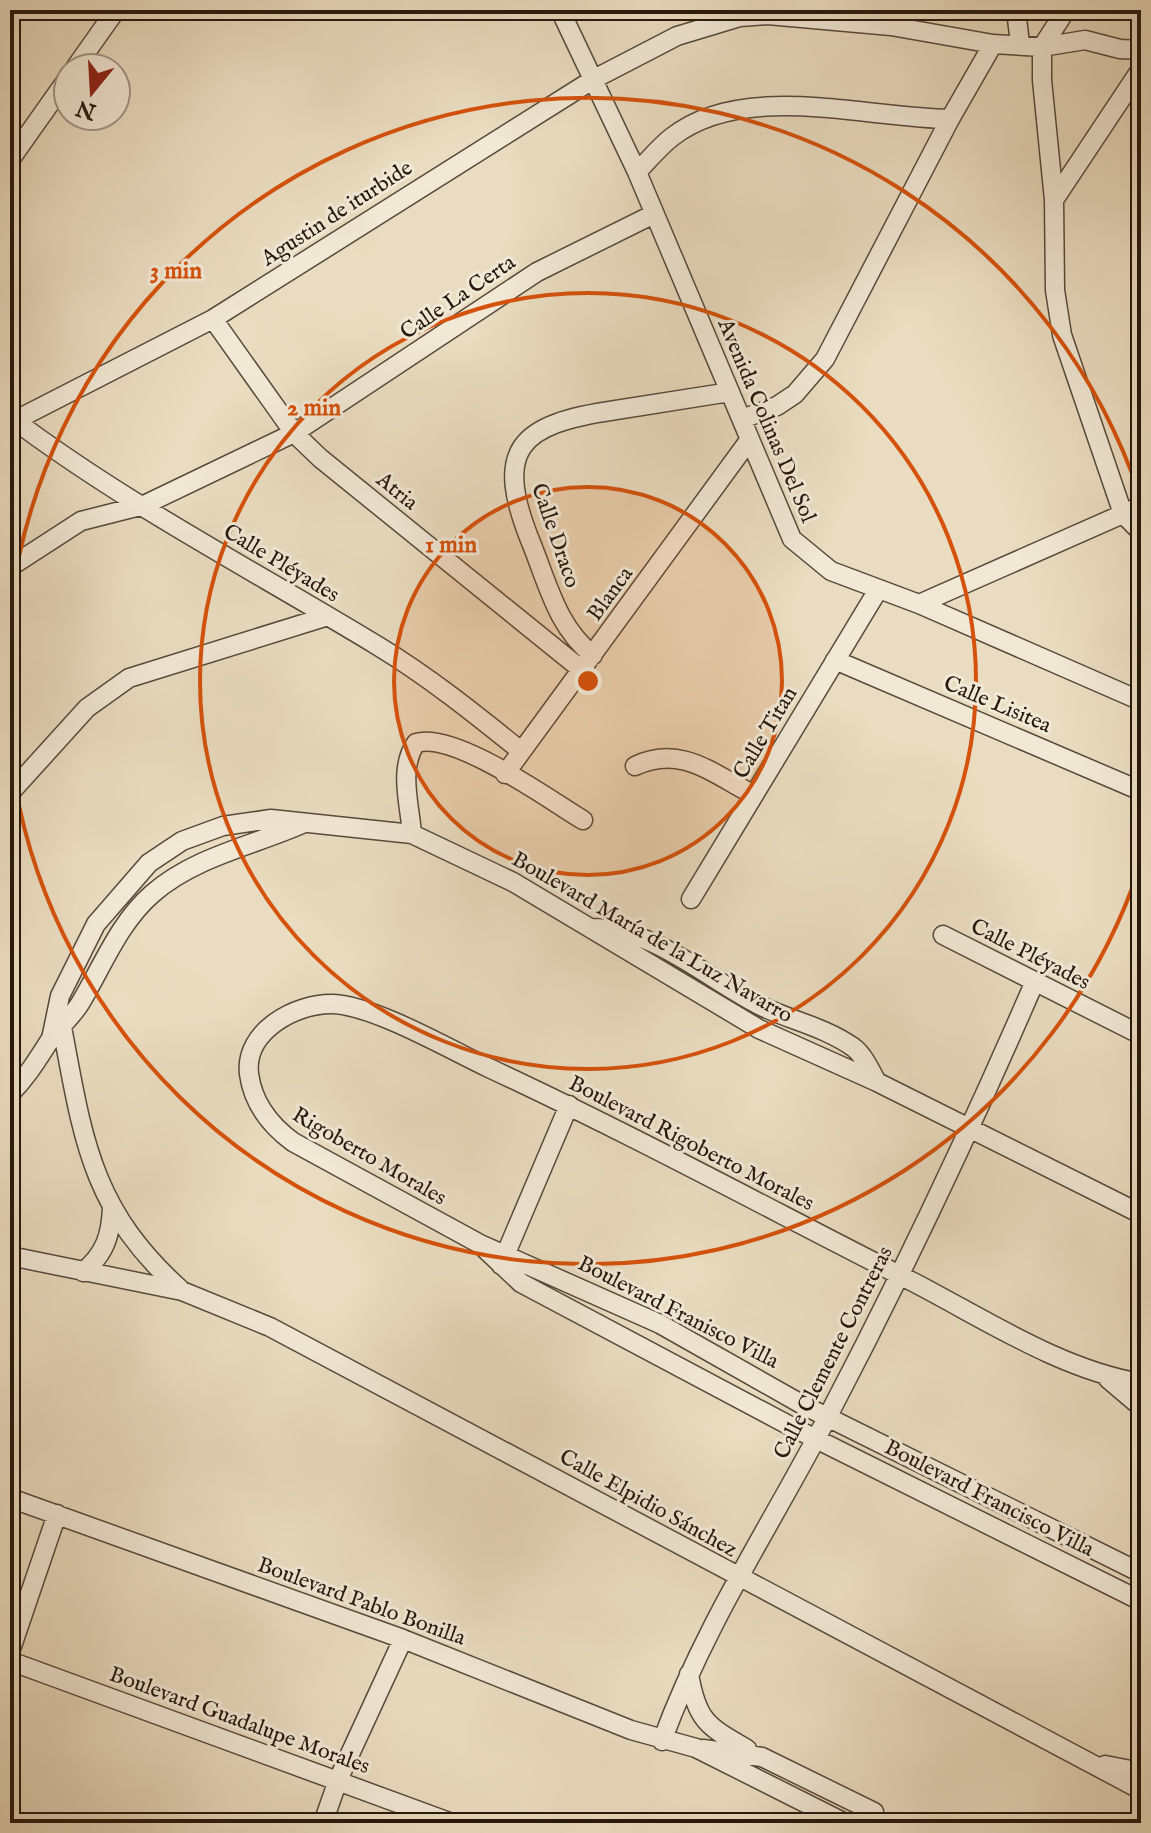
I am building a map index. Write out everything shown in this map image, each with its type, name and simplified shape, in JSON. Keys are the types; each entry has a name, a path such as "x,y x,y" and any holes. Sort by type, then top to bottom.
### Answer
{"street":[{"path":"86,52 116,10"},
{"name":"Avenida Colinas Del Sol","path":"560,10 637,172 792,539 831,571 919,604 1141,701"},
{"path":"1016,10 1020,44"},
{"path":"1066,10 1042,47 1042,80 1054,200 1055,290 1062,335 1123,514 1141,532"},
{"name":"Agustin de iturbide","path":"11,420 213,319 594,79 677,36 740,17 891,18 993,44 1042,47 1085,40 1141,50"},
{"path":"742,419 777,406 795,394 825,359 943,119 993,44"},
{"path":"1054,200 1141,69"},
{"path":"10,160 52,101"},
{"path":"637,172 673,136 702,120 739,108 768,104 911,120 943,119"},
{"name":"Calle La Certa","path":"294,433 537,272 654,214"},
{"name":"Atria","path":"213,319 294,433 588,662"},
{"name":"Calle Draco","path":"588,662 567,631 513,495 517,459 527,437 568,417 730,392"},
{"name":"Calle Pléyades","path":"11,420 325,617 378,646 441,688 521,751"},
{"path":"10,567 81,521 144,505 294,433"},
{"name":"Blanca","path":"505,774 750,439"},
{"path":"919,604 1141,506"},
{"name":"Calle Titan","path":"691,899 878,590"},
{"path":"10,793 87,708 129,678 325,617"},
{"name":"Calle Lisitea","path":"835,660 1141,791"},
{"path":"412,834 406,781 408,759 416,743 427,740 440,742 505,774 583,820"},
{"path":"635,766 668,755 684,759 754,795"},
{"name":"Boulevard María de la Luz Navarro","path":"56,1029 60,996 96,924 149,863 182,841 223,826 271,819 412,834 513,882 759,1029 877,1082 1141,1214"},
{"name":"Boulevard María de la Luz Navarro","path":"10,1094 29,1075 56,1029 80,1005 109,950 150,895 177,875 210,859 302,824"},
{"path":"588,928 611,928 641,937 765,1008 815,1025 856,1049 877,1082"},
{"name":"Calle Pléyades","path":"943,935 1141,1035"},
{"name":"Calle Clemente Contreras","path":"662,1741 688,1671 828,1417 970,1130 1035,981"},
{"name":"Boulevard Rigoberto Morales","path":"255,1044 267,1029 283,1017 306,1008 333,1004 392,1022 569,1105 899,1275 1106,1377 1141,1407"},
{"path":"56,1029 80,1129 112,1207 154,1266 182,1291"},
{"name":"Rigoberto Morales","path":"255,1044 249,1071 255,1095 270,1125 330,1163 504,1259"},
{"path":"504,1259 569,1105"},
{"path":"83,1272 98,1260 105,1247 112,1207"},
{"path":"10,1256 182,1291"},
{"name":"Boulevard Franisco Villa","path":"504,1259 660,1324 828,1417"},
{"name":"Boulevard Francisco Villa","path":"504,1259 521,1283 816,1439 908,1482 1141,1601"},
{"name":"Calle Elpidio Sánchez","path":"182,1291 270,1327 391,1388 738,1579 1141,1790"},
{"name":"Boulevard Rigoberto Morales","path":"1106,1377 1141,1383"},
{"name":"Boulevard Francisco Villa","path":"828,1417 1141,1573"},
{"path":"908,1482 917,1460"},
{"name":"Boulevard Pablo Bonilla","path":"10,1498 403,1639 662,1741 762,1757 874,1812"},
{"path":"10,1652 57,1514"},
{"path":"323,1823 338,1780 403,1639"},
{"name":"Boulevard Guadalupe Morales","path":"10,1661 452,1823"},
{"path":"688,1671 695,1708 702,1719 714,1730 762,1757"},
{"name":"Boulevard Pablo Bonilla","path":"696,1748 845,1823"},
{"name":"Calle Elpidio Sánchez","path":"1089,1763 1141,1772"}]}
